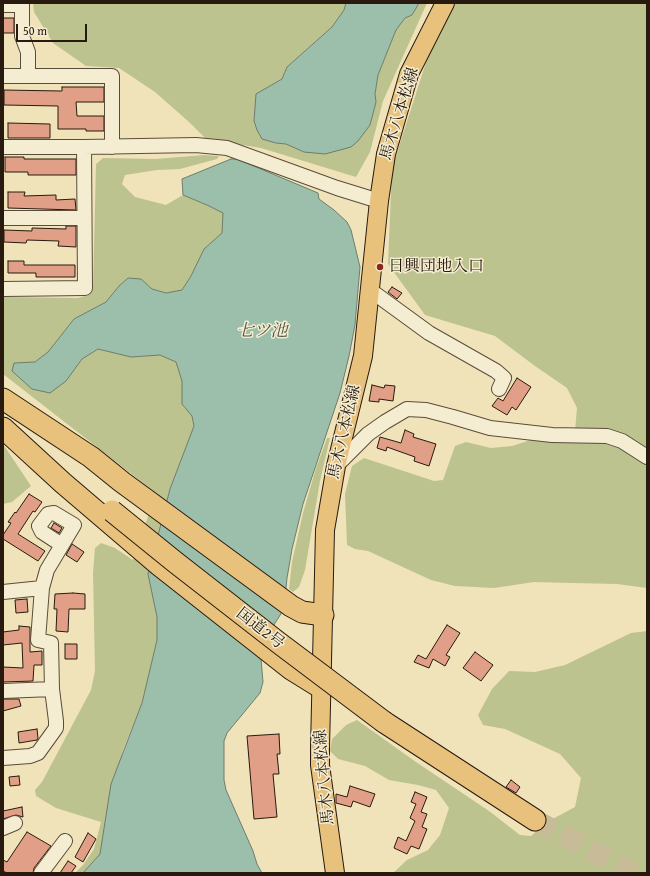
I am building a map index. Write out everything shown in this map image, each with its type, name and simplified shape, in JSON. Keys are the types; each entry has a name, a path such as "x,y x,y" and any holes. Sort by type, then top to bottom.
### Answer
{"highway":[{"path":"3,399 91,457 122,482 291,606 302,612 323,615"},
{"name":"国道2号","path":"3,416 112,511 266,634 384,722 534,820"},
{"path":"3,428 125,537 290,669 320,687"}],"main road":[{"name":"馬木八本松線","path":"335,873 320,765 320,687 325,530 336,466 363,356 379,201 386,154 409,74 445,3"}],"street":[{"path":"3,5 22,4 22,36 28,52 28,76"},
{"path":"3,76 112,76 112,147"},
{"path":"3,147 196,145 227,148 337,188 379,201"},
{"path":"3,289 85,288 84,147"},
{"path":"3,218 84,218"},
{"path":"370,290 429,333 496,371 504,378 499,389"},
{"path":"336,466 368,434 407,409 426,410 490,428 552,435 607,436 622,441 647,457"},
{"path":"3,758 30,756 38,753 56,728 52,689 51,642 38,640 42,588 47,570 62,545"},
{"path":"3,592 42,588"},
{"path":"3,691 52,689"},
{"path":"41,873 65,841"}],"shaded area":[{"path":"33,3 346,3 344,10 332,27 287,67 282,79 256,95 254,121 276,143 286,144 304,152 358,141 370,125 376,102 375,94 378,75 396,30 405,18 412,15 419,3 427,3 383,101 370,152 356,177 261,148 206,139 155,92 119,68 86,66 53,43 34,12"},
{"path":"455,3 647,3 647,588 617,584 534,582 494,588 455,586 431,580 368,551 355,549 347,545 345,494 352,466 364,458 434,481 443,480 455,446 466,442 491,448 512,446 534,439 575,431 577,408 567,388 495,336 425,315 388,264 392,168 429,53"},
{"path":"204,155 219,156 217,159 180,169 157,170 125,175 122,184 135,197 166,205 183,195 223,213 222,233 204,249 191,276 181,291 166,293 152,289 141,279 128,278 119,286 106,302 74,319 48,352 35,362 14,363 66,381 82,359 98,349 131,357 160,355 176,362 182,381 182,404 192,416 194,427 170,489 148,574 157,617 157,640 142,703 123,750 105,824 100,854 83,873 75,873 83,865 94,849 101,822 56,808 36,796 35,790 42,782 91,690 95,671 93,573 95,548 101,543 115,548 133,560 156,493 3,374 3,297 78,298 89,295 93,289 96,164 103,158 156,159"},
{"path":"327,438 330,438 320,481 305,570 299,587 293,592 289,589 292,562 303,513 316,468"},
{"path":"3,444 31,486 12,502 3,504"},
{"path":"647,631 647,873 393,873 407,860 428,850 440,835 449,808 436,790 389,780 365,766 338,759 330,751 332,739 346,725 357,720 489,811 520,835 531,836 547,822 575,807 581,778 560,754 505,729 483,725 478,715 492,689 509,671 535,672 565,665 631,633"}],"water":[{"path":"346,3 419,3 412,15 405,18 396,30 378,75 375,94 376,102 370,125 358,141 351,147 325,154 304,152 286,144 262,139 254,121 256,94 282,79 287,67 332,27 344,10"},
{"name":"七ツ池","path":"231,159 237,159 318,193 319,199 347,222 351,230 360,267 355,325 349,356 340,393 303,504 292,549 284,609 263,642 261,659 263,682 260,693 227,733 224,741 224,780 226,790 262,873 83,873 100,854 111,784 142,703 157,640 157,617 148,574 170,489 194,426 192,416 182,404 182,381 176,362 160,355 131,357 98,349 82,359 66,381 50,393 32,389 12,371 14,363 35,362 48,352 74,319 106,302 119,286 128,278 141,279 152,289 166,293 182,290 191,276 204,249 222,233 223,213 183,195 182,179"}],"building":[{"path":"3,18 14,18 14,33 3,33"},
{"path":"62,87 104,87 104,102 76,102 77,116 104,116 104,131 86,131 86,129 58,129 58,106 4,105 4,90 62,91"},
{"path":"8,123 50,124 50,138 8,138"},
{"path":"5,157 24,157 24,159 76,159 76,175 28,175 28,172 5,172"},
{"path":"8,192 25,192 24,196 56,195 56,200 75,199 76,210 8,208"},
{"path":"66,226 76,226 76,247 58,246 59,241 27,240 26,243 4,242 4,230 32,231 32,228 66,229"},
{"path":"8,261 24,261 24,265 75,265 75,277 36,277 36,273 8,273"},
{"path":"392,287 402,293 397,299 388,292"},
{"path":"517,378 531,387 516,410 512,407 507,415 492,406 498,398 503,401"},
{"path":"372,385 384,388 385,385 395,386 393,401 379,399 379,402 369,401"},
{"path":"405,430 414,434 413,437 436,444 429,466 414,461 415,457 387,447 386,451 377,448 380,437 401,443"},
{"path":"29,494 42,502 35,512 33,511 18,534 45,551 38,561 3,539 3,535 11,523 8,522"},
{"path":"54,523 62,528 59,533 51,528"},
{"path":"72,544 84,552 77,562 66,555"},
{"path":"55,594 85,594 85,609 69,609 68,632 56,631 57,609 54,609"},
{"path":"27,599 28,612 16,613 15,600"},
{"path":"447,625 460,633 446,655 450,657 445,666 433,659 429,668 414,662 418,655 426,659"},
{"path":"19,626 30,627 30,652 42,651 42,665 34,665 33,681 3,682 3,667 23,668 22,643 3,645 3,632 19,630"},
{"path":"65,644 77,644 77,659 65,659"},
{"path":"475,652 493,665 481,681 463,668"},
{"path":"3,699 19,699 21,706 3,711"},
{"path":"37,729 37,740 19,743 18,732"},
{"path":"279,734 280,754 277,754 279,774 273,774 277,817 254,819 247,736"},
{"path":"19,776 20,785 10,786 9,777"},
{"path":"511,780 520,787 516,793 506,787"},
{"path":"350,786 375,794 370,807 353,801 351,807 336,803 336,794 347,797"},
{"path":"415,792 427,797 421,812 427,814 422,827 427,829 419,849 411,846 407,854 394,848 398,837 406,841 415,821 410,818 416,804 411,802"},
{"path":"22,807 23,817 16,815 3,819 3,811"},
{"path":"27,832 51,846 34,868 33,873 7,873 3,871 3,860 7,862"},
{"path":"88,833 96,839 83,862 75,857"},
{"path":"68,861 76,866 71,873 60,873"}],"tunnel":[{"path":"535,820 634,873"}],"place":[{"name":"日興団地入口","path":"380,267"}]}
